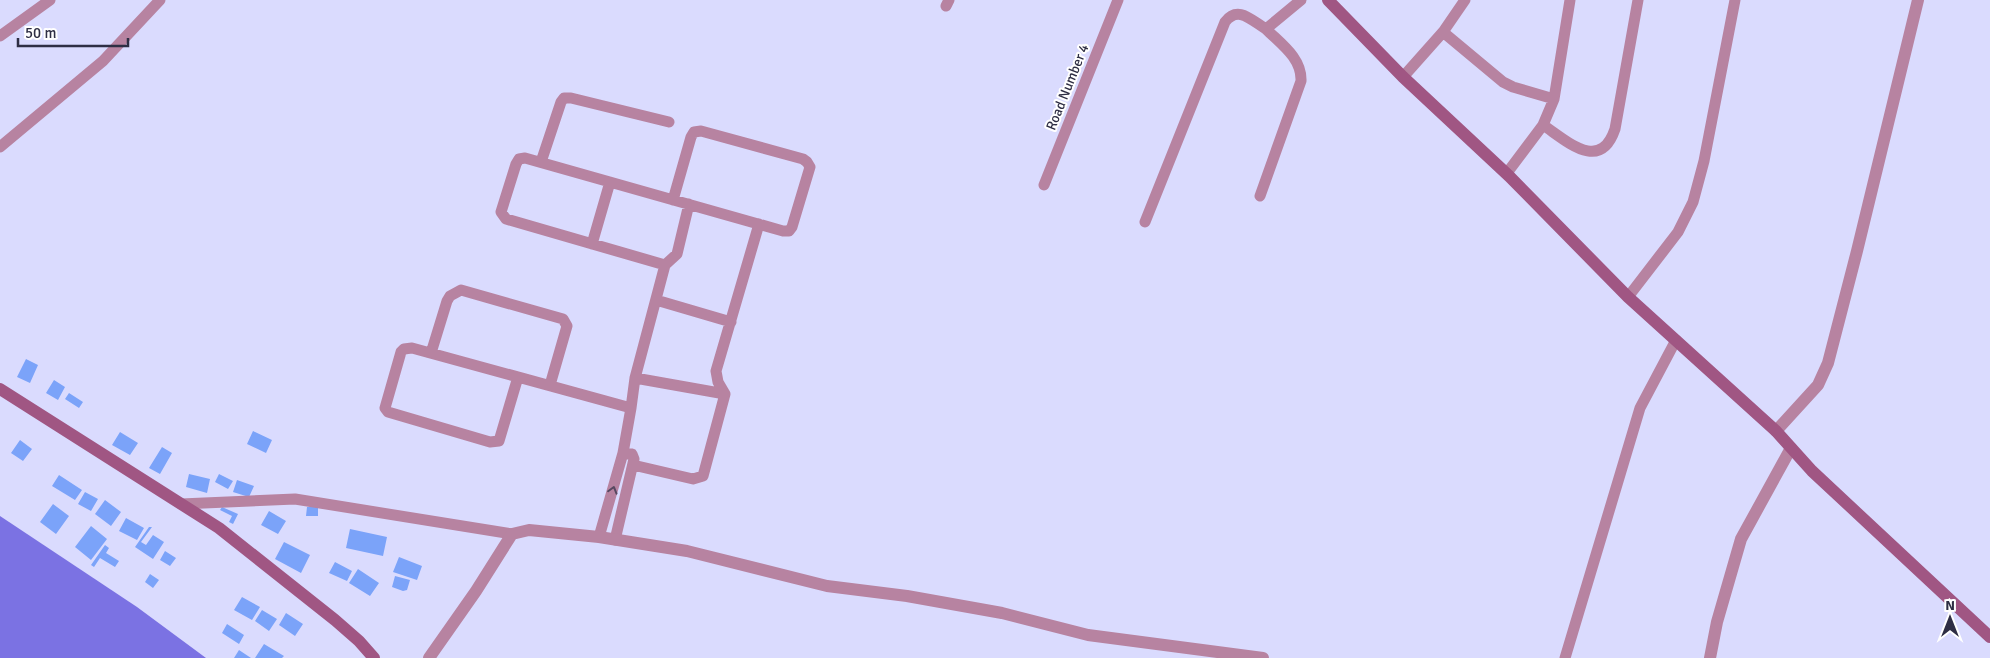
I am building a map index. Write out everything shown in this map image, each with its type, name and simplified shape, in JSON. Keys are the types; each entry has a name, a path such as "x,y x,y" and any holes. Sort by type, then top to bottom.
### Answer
{"main road":[{"path":"1328,0 1402,77 1507,173 1628,297 1776,431 1812,471 1990,637"},
{"path":"0,388 219,528 334,620 359,641 374,658"}],"street":[{"path":"0,36 50,0"},
{"path":"0,146 103,61 160,0"},
{"name":"Road Number 4","path":"1044,185 1118,0"},
{"path":"1266,28 1300,0"},
{"path":"1402,77 1443,32 1465,0"},
{"path":"1507,173 1543,125 1554,99 1570,0"},
{"path":"1543,125 1578,148 1590,152 1603,149 1611,140 1615,129 1638,0"},
{"path":"1628,297 1678,232 1693,202 1704,161 1735,0"},
{"path":"1776,431 1818,385 1828,363 1860,242 1918,0"},
{"path":"1146,222 1224,22 1230,16 1237,13 1266,28 1298,63 1301,72 1300,81 1260,196"},
{"path":"1443,32 1503,82 1513,87 1554,99"},
{"path":"541,162 564,98 572,98 669,122"},
{"path":"665,265 506,219 502,216 501,212 516,164 519,159 525,158 783,231 789,231 792,227 810,168 807,162 701,131 694,132 674,200"},
{"path":"592,244 610,182"},
{"path":"599,537 623,453 635,378 665,265 677,254 689,204"},
{"path":"633,465 693,479 703,476 725,394 718,382 716,371 759,224"},
{"path":"431,353 447,301 450,296 461,290 563,319 567,326 550,385"},
{"path":"656,300 731,322"},
{"path":"1565,658 1640,408 1676,340"},
{"path":"518,377 499,441 496,442 490,442 388,412 385,408 401,352 404,349 412,348 550,385 631,408"},
{"path":"635,378 725,394"},
{"path":"1710,658 1717,622 1741,539 1791,448"},
{"path":"615,540 634,456 623,453"},
{"path":"181,504 295,499 512,534 529,530 599,537 687,551 827,586 907,596 1002,613 1088,635 1263,658"},
{"path":"428,658 476,591 512,534"}],"shaded area":[{"path":"0,516 137,607 206,658 0,658"}],"building":[{"path":"26,359 38,365 30,383 17,377"},
{"path":"54,380 65,387 58,400 46,393"},
{"path":"69,393 83,402 79,408 65,399"},
{"path":"253,431 272,440 266,453 247,444"},
{"path":"120,432 138,443 130,455 112,445"},
{"path":"20,440 32,449 23,461 11,453"},
{"path":"162,447 172,453 160,474 149,468"},
{"path":"189,474 210,479 207,493 186,487"},
{"path":"219,474 233,481 228,489 215,482"},
{"path":"59,475 82,490 75,500 52,486"},
{"path":"237,480 254,486 249,497 233,492"},
{"path":"85,492 98,499 91,511 78,504"},
{"path":"105,500 121,512 111,526 95,514"},
{"path":"53,504 69,516 56,534 40,522"},
{"path":"222,507 238,514 233,524 229,522 232,516 220,510"},
{"path":"307,507 318,507 318,516 306,516"},
{"path":"269,511 286,521 278,534 261,525"},
{"path":"126,518 144,528 137,540 119,531"},
{"path":"91,526 107,539 91,560 75,547"},
{"path":"149,527 152,527 141,542 146,545 153,535 164,542 153,559 135,547"},
{"path":"350,529 387,537 383,556 346,548"},
{"path":"284,542 310,555 301,573 275,559"},
{"path":"105,545 109,548 106,553 119,561 115,567 100,558 94,567 91,565"},
{"path":"165,551 176,558 170,566 160,560"},
{"path":"399,557 422,566 417,580 393,572"},
{"path":"335,562 352,571 347,581 329,573"},
{"path":"358,569 379,583 370,596 349,583"},
{"path":"150,574 159,580 153,588 145,582"},
{"path":"395,576 410,580 407,590 403,591 392,587"},
{"path":"242,597 260,607 252,620 234,610"},
{"path":"262,610 277,619 269,631 255,621"},
{"path":"286,613 303,624 295,636 279,625"},
{"path":"227,624 244,635 239,644 222,633"},
{"path":"264,644 284,656 282,658 255,658"},
{"path":"239,650 251,658 234,658"}]}
